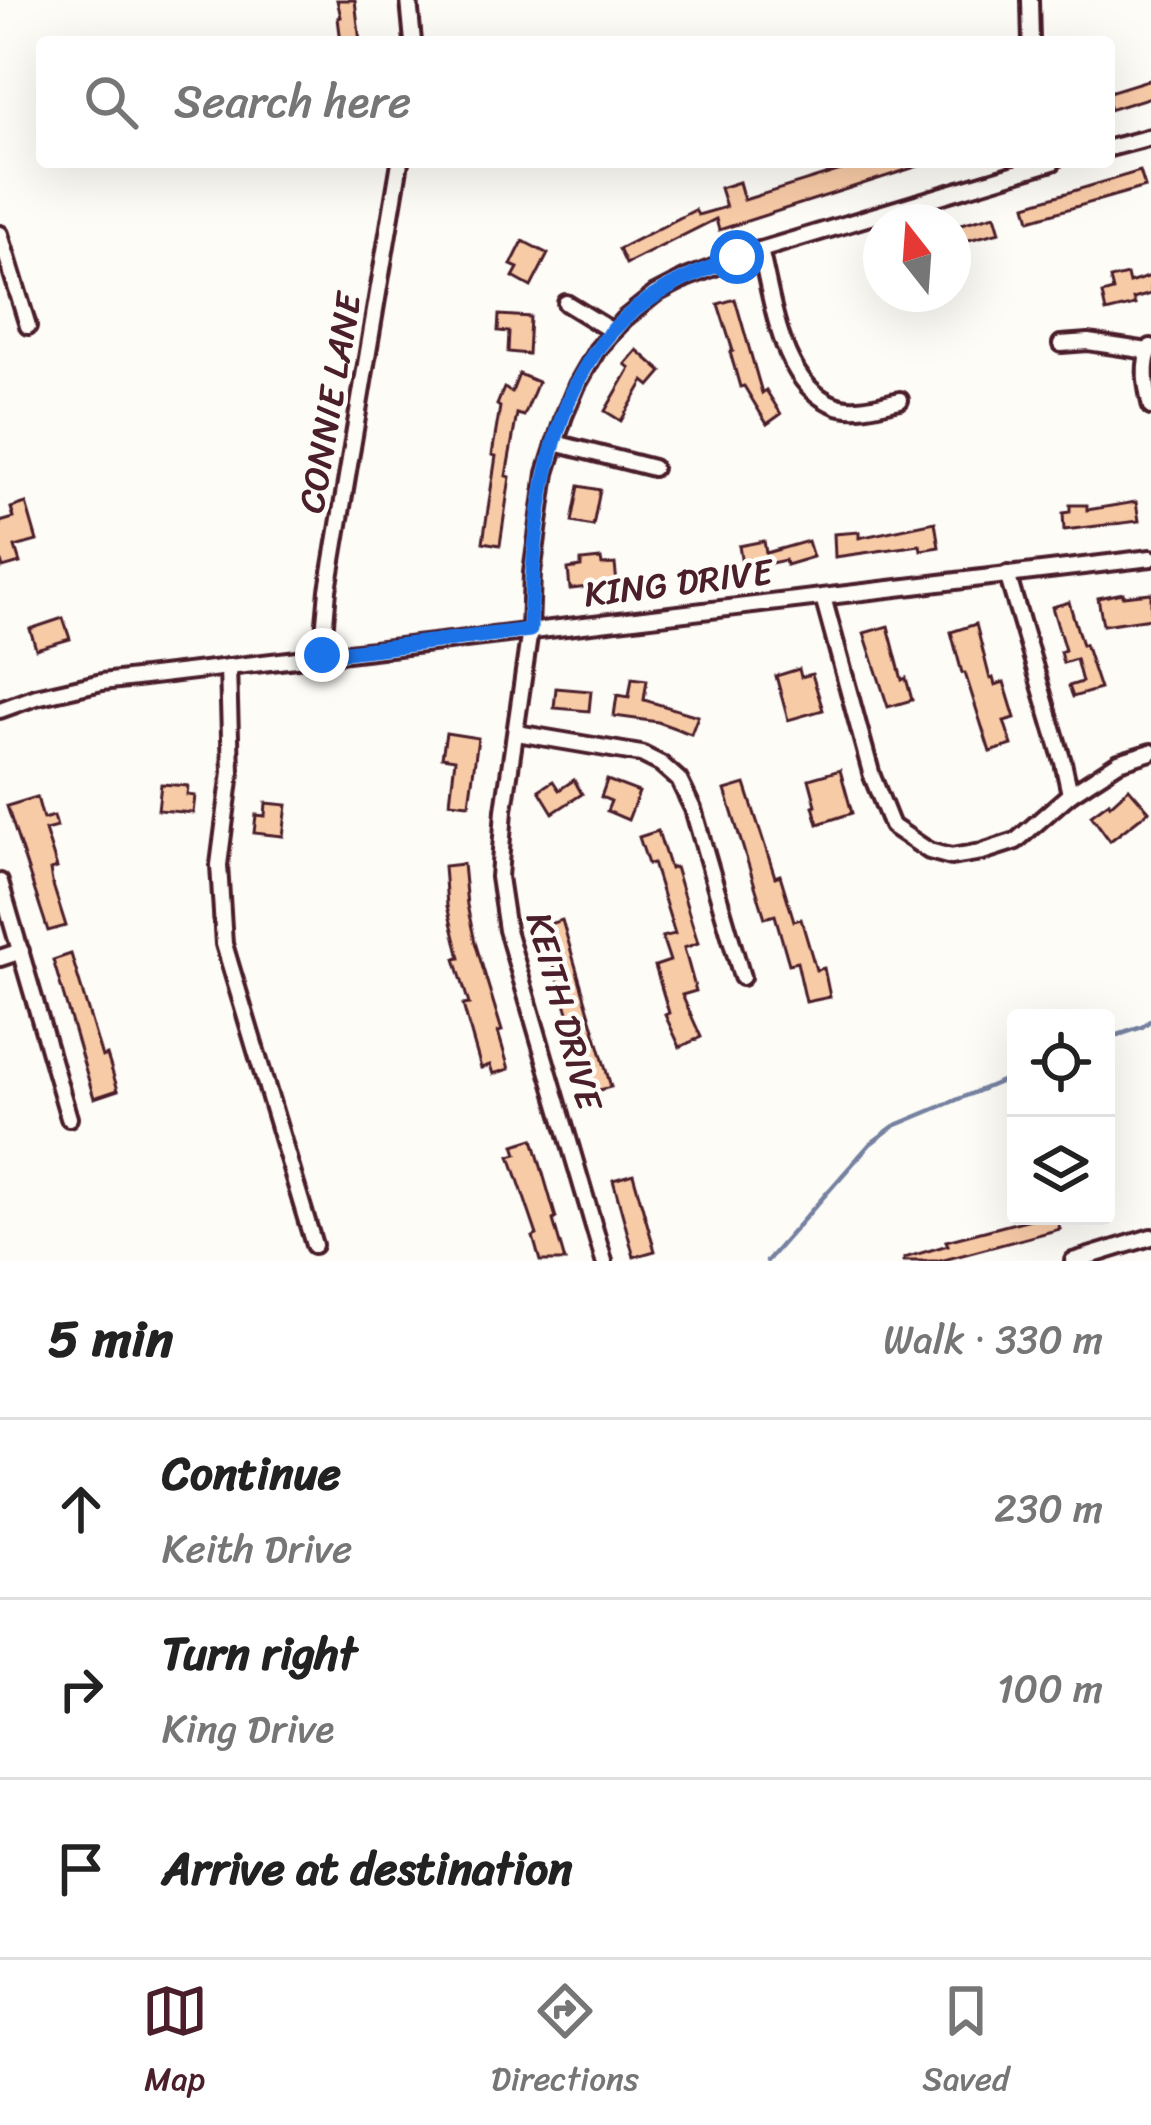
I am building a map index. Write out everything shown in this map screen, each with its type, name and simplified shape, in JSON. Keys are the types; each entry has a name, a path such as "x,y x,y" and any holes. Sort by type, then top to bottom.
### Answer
{"street":[{"path":"409,0 412,36"},
{"path":"1030,0 1031,36"},
{"path":"1115,146 1151,137"},
{"name":"CONNIE LANE","path":"322,655 328,590 399,168"},
{"name":"KEITH DRIVE","path":"604,1261 507,930 499,877 530,630 532,574 546,472 555,442 597,350 656,294 760,250 1030,168"},
{"path":"0,233 28,326"},
{"path":"760,250 788,356 800,376 837,406 900,400"},
{"path":"566,303 612,332"},
{"path":"1061,344 1149,349 1145,375 1151,407"},
{"path":"555,442 653,468"},
{"name":"KING DRIVE","path":"0,710 102,682 1151,557"},
{"path":"1007,574 1070,794"},
{"path":"823,597 872,776 892,826 928,851 951,857 1016,841 1070,794 1119,762 1151,752"},
{"path":"228,667 231,772 220,866 224,944 314,1245"},
{"path":"517,733 641,754 679,780 693,809 742,977"},
{"path":"0,882 69,1118"},
{"path":"0,958 21,951"},
{"path":"1073,1261 1151,1237"}],"building":[{"path":"337,0 355,0 359,36 340,36"},
{"path":"1151,79 1151,97 1115,108 1115,90"},
{"path":"848,168 913,168 719,230 716,219 626,264 619,249 695,210 698,215 726,207 720,188 739,182 744,200"},
{"path":"1140,171 1145,187 1030,220 1026,205"},
{"path":"995,215 1000,232 971,239 971,221"},
{"path":"523,241 548,254 531,287 513,277 518,268 511,265"},
{"path":"1127,275 1129,283 1151,276 1151,294 1133,299 1135,305 1106,312 1102,294 1113,291 1110,279"},
{"path":"735,299 762,393 766,390 781,414 767,424 744,386 740,387 730,352 718,304"},
{"path":"499,315 530,317 528,354 508,352 509,332 498,331"},
{"path":"637,350 662,372 650,386 644,381 621,421 605,411 630,368 625,364"},
{"path":"519,374 538,382 524,416 517,414 500,545 483,542 496,456 492,455 497,405 504,388 512,392"},
{"path":"579,486 600,490 593,526 572,522"},
{"path":"1136,502 1139,521 1064,530 1063,513 1070,512 1070,505 1087,505 1087,510"},
{"path":"26,503 37,541 15,547 20,563 3,568 0,522 14,518 11,508"},
{"path":"935,522 939,547 921,550 920,545 835,557 834,534 859,532 859,538"},
{"path":"764,541 766,553 808,541 813,557 743,569 739,546"},
{"path":"601,559 602,565 615,564 617,584 570,589 568,569 581,567 581,561"},
{"path":"1151,593 1151,618 1103,625 1098,598"},
{"path":"1069,602 1100,689 1073,697 1069,686 1082,682 1076,659 1063,663 1060,652 1065,650 1052,607"},
{"path":"63,618 70,639 36,649 30,629"},
{"path":"976,624 990,679 995,685 1004,682 1015,718 1004,721 1012,745 990,752 951,632"},
{"path":"888,626 912,700 888,707 864,633"},
{"path":"799,669 801,677 812,674 823,710 788,720 776,676"},
{"path":"632,678 647,680 644,700 698,716 691,734 658,722 614,716 617,695 629,697"},
{"path":"556,688 591,691 589,711 554,708"},
{"path":"446,733 478,738 469,804 450,802 455,759 442,757"},
{"path":"840,770 852,813 818,824 809,779"},
{"path":"574,780 582,794 553,813 539,790 553,781 559,790"},
{"path":"607,780 639,792 628,820 607,811 611,801 601,797"},
{"path":"161,784 188,786 187,795 195,796 193,813 158,810"},
{"path":"745,784 775,877 780,875 794,921 801,919 816,970 824,968 830,997 806,1002 797,962 789,964 775,915 765,918 725,790"},
{"path":"1129,788 1149,811 1110,841 1091,815"},
{"path":"37,797 43,819 54,816 57,827 45,830 57,868 50,870 52,882 66,926 48,931 7,806"},
{"path":"266,803 287,805 283,836 254,833 256,815 265,816"},
{"path":"658,831 670,869 675,867 698,943 684,948 696,991 682,995 701,1037 680,1047 665,1015 669,1013 655,966 670,961 662,937 675,934 653,863 648,864 639,837"},
{"path":"463,864 475,942 509,1069 493,1074 490,1065 481,1068 463,1005 469,1004 455,959 460,958 447,906 444,866"},
{"path":"562,920 611,1087 592,1092 542,926"},
{"path":"71,954 102,1057 107,1055 118,1090 94,1098 53,960"},
{"path":"533,1139 565,1261 540,1261 533,1237 537,1235 510,1156 517,1154 514,1145"},
{"path":"633,1174 655,1251 634,1257 613,1180"},
{"path":"1007,1225 1059,1225 1060,1229 940,1261 904,1261 948,1245 946,1241"}],"waterway":[{"path":"1115,1036 1151,1020"},
{"path":"767,1261 870,1144 894,1126 1007,1079"}],"route":[{"path":"322,655 530,630 532,574 546,472 564,416 597,350 624,319 656,294 737,257"}]}
